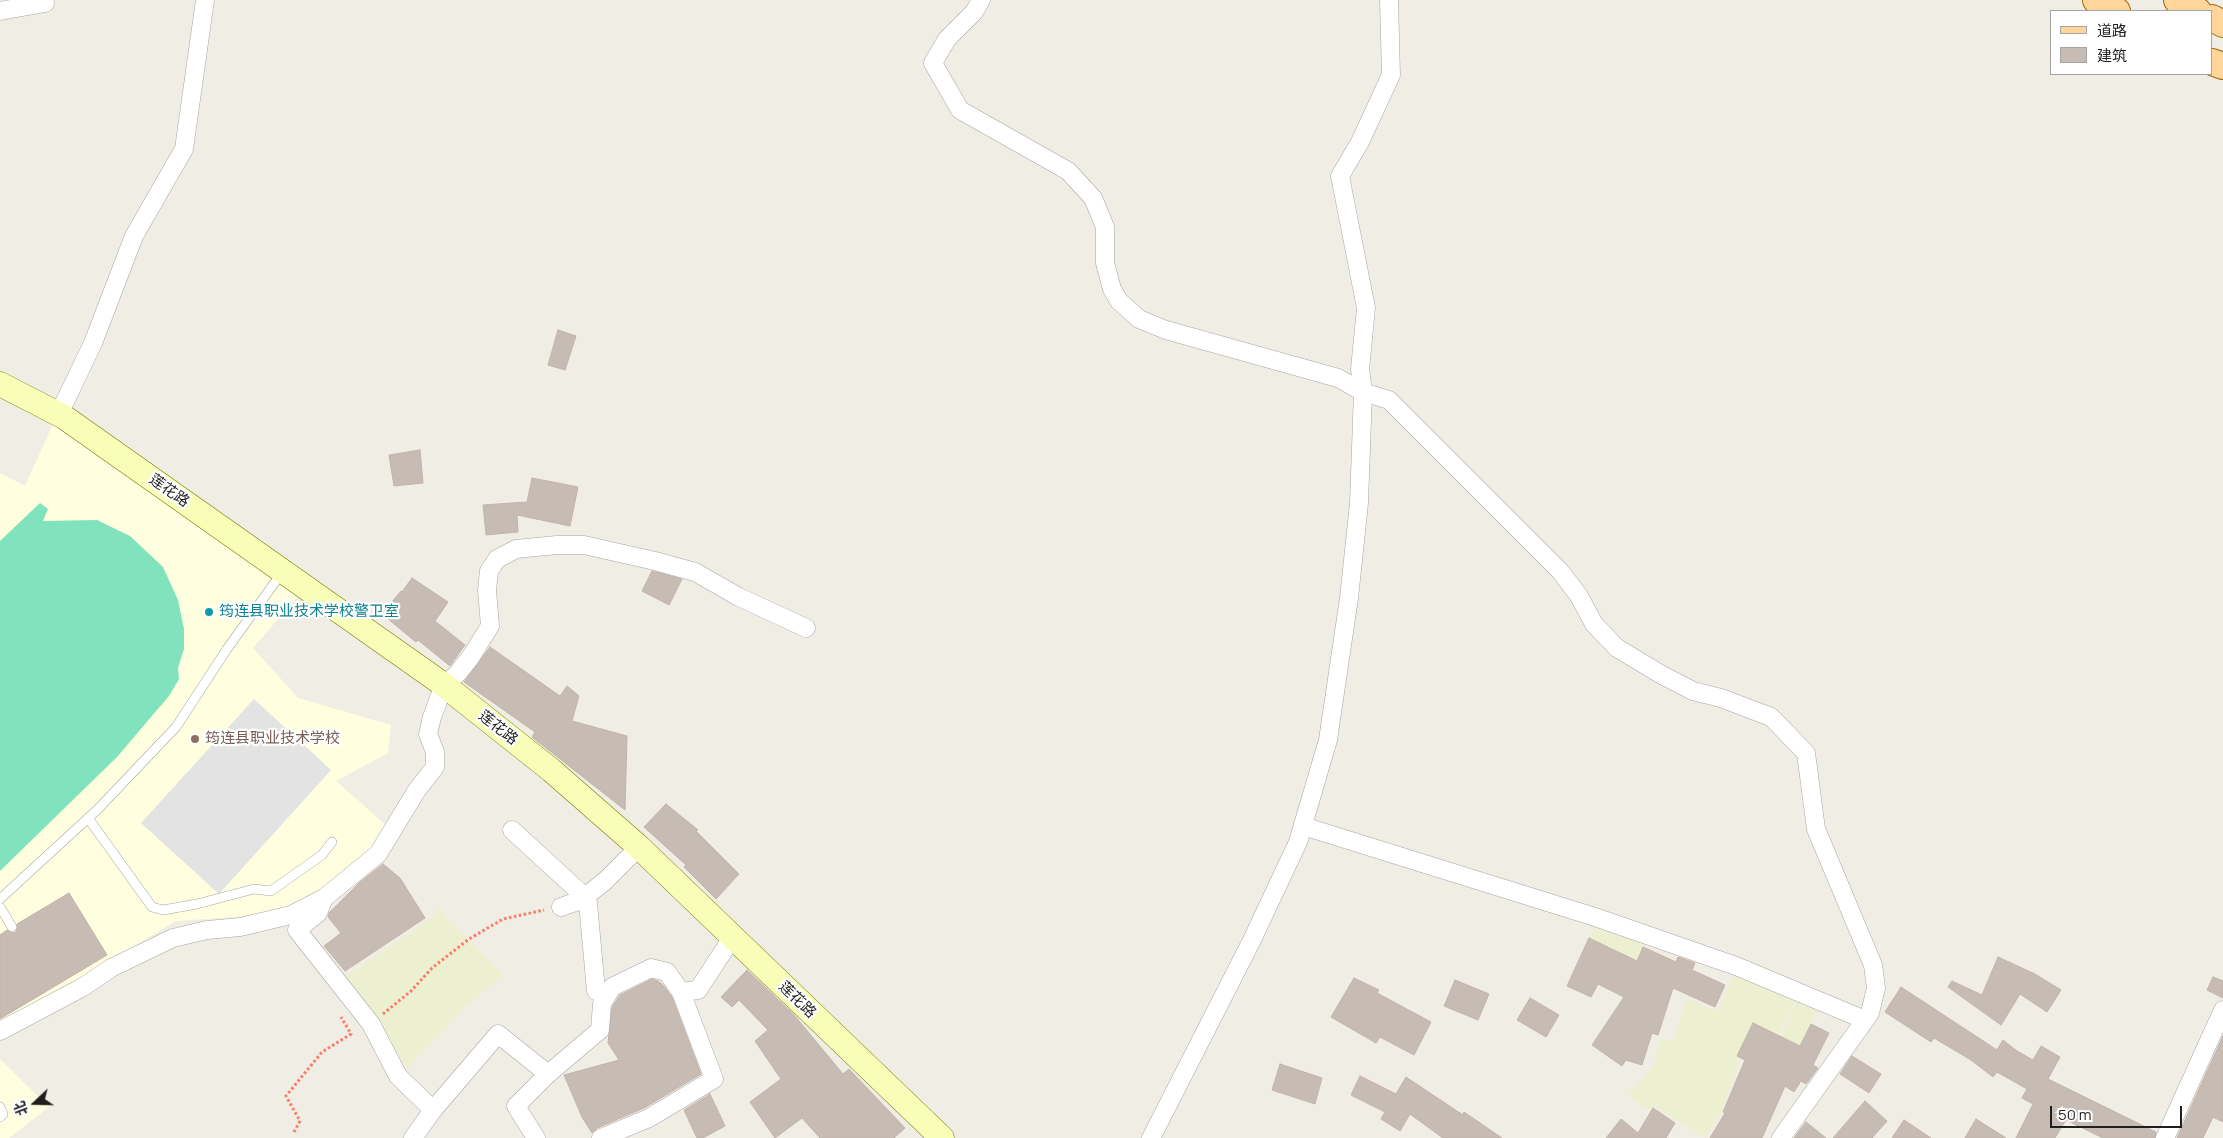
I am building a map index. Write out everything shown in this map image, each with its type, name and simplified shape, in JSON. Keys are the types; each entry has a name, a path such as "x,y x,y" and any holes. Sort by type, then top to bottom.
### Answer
{"main road":[{"path":"2096,0 2115,10"},
{"path":"2177,0 2196,10"},
{"name":"莲花路","path":"0,384 59,414 444,685 551,770 639,848 942,1138"}],"street":[{"path":"59,414 93,343 134,236 184,149 205,0"},
{"path":"981,0 974,12 947,39 933,63 960,110 1068,171 1093,198 1105,227 1106,263 1112,289 1119,301 1140,319 1166,330 1338,378 1363,392 1389,400 1482,490 1560,570 1579,596 1594,624 1617,648 1662,675 1693,690 1721,698 1771,717 1806,753 1816,829 1873,965 1876,988 1870,1013 1781,1138"},
{"path":"1151,1138 1252,940 1298,842 1328,740 1349,598 1359,503 1363,392 1360,369 1366,308 1340,176 1360,142 1391,75 1389,0"},
{"path":"0,11 45,3"},
{"path":"0,1031 83,987 111,968 173,938 207,930 240,927 291,915 324,898 378,854 417,790 435,767 435,752 428,734 432,717 444,685 470,658 490,626 487,590 489,572 497,559 516,549 557,545 584,545 679,567 695,572 740,597 806,628"},
{"path":"1303,826 1595,917 1736,966 1865,1020"},
{"path":"512,830 585,897 588,903 596,990"},
{"path":"561,907 585,897 605,882 639,848"},
{"path":"324,898 318,914 297,930 371,1024 398,1076 433,1110"},
{"path":"681,992 698,990 732,938"},
{"path":"536,1138 516,1106 548,1074 600,1030 602,1004 612,987 651,968 667,972 681,992 714,1079 649,1118 601,1138"},
{"path":"2165,1138 2223,1010"},
{"path":"413,1138 433,1110 498,1034 548,1074"}],"lane":[{"path":"0,899 88,818 176,727 227,649 283,571"},
{"path":"88,818 152,907 163,910 197,904 254,889 271,891 322,855 332,842"},
{"path":"0,907 12,927"},
{"path":"0,1107 3,1114 0,1117"}],"path":[{"path":"371,1024 411,991 432,968 502,919 561,907"},
{"path":"294,1132 300,1121 286,1096 322,1052 351,1034 333,1002 344,990"}],"shaded area":[{"name":"筠连县职业技术学校","path":"53,424 298,596 253,648 298,698 391,725 388,753 336,781 387,826 367,854 319,891 286,910 236,917 175,921 0,1030 0,473 25,486"},
{"path":"254,699 331,770 219,894 141,823"},
{"path":"437,907 503,975 466,1007 407,1069 345,977 433,917"},
{"path":"1595,926 1646,940 1637,961 1589,938"},
{"path":"1735,972 1797,998 1778,1035 1753,1024 1737,1056 1738,1066 1721,1113 1705,1138 1654,1106 1648,1111 1628,1094 1653,1067 1660,1040 1672,1041 1687,999 1718,1011"},
{"path":"1799,998 1820,1005 1782,1083 1762,1074"},
{"path":"0,1059 49,1107 9,1138 0,1138"}],"green space":[{"path":"40,503 48,509 43,521 97,520 130,536 163,567 178,600 184,629 184,649 178,668 179,679 169,696 117,757 0,871 0,541"}],"building":[{"path":"558,330 576,336 565,370 548,365"},
{"path":"420,450 423,483 394,486 389,455"},
{"path":"532,478 578,487 570,526 517,515 518,532 486,535 483,505 527,502"},
{"path":"652,571 682,579 669,605 642,591"},
{"path":"412,578 448,602 435,621 465,645 450,666 418,640 416,642 382,614"},
{"path":"490,647 560,696 567,686 579,696 572,721 627,736 625,810 532,737 535,732 464,682"},
{"path":"666,804 698,830 696,831 739,874 716,899 684,867 686,865 644,827"},
{"path":"383,864 400,878 425,918 345,971 324,946 341,933 328,917 329,913 360,882"},
{"path":"69,893 107,955 0,1019 0,935 7,930 12,933 16,932 17,924"},
{"path":"1589,938 1637,961 1643,947 1676,962 1678,957 1695,963 1692,970 1725,985 1715,1007 1673,988 1658,1035 1652,1033 1642,1065 1626,1060 1622,1066 1592,1045 1624,997 1598,984 1591,997 1567,986"},
{"path":"1998,957 2035,974 2061,990 2047,1012 2020,994 2001,1025 1948,987 1952,981 1982,995"},
{"path":"747,970 794,1015 843,1074 849,1069 905,1128 894,1138 820,1138 802,1118 775,1138 750,1102 781,1079 755,1041 768,1030 739,1000 732,1007 721,997"},
{"path":"2213,977 2223,981 2223,998 2207,990"},
{"path":"1354,978 1379,990 1377,993 1431,1022 1414,1055 1380,1037 1376,1043 1331,1017"},
{"path":"652,979 663,985 672,997 701,1074 644,1108 597,1128 592,1133 582,1117 564,1075 619,1060 608,1043 612,1007 620,995"},
{"path":"1455,980 1489,994 1478,1020 1444,1006"},
{"path":"1901,987 1997,1050 2003,1040 2033,1060 2041,1046 2060,1057 2048,1079 2156,1132 2155,1138 2103,1138 2066,1120 2055,1138 2016,1138 2033,1104 2022,1098 2027,1089 1997,1072 1993,1077 1971,1060 1934,1038 1931,1042 1885,1012"},
{"path":"1530,998 1559,1015 1546,1037 1517,1020"},
{"path":"1753,1023 1800,1046 1811,1024 1829,1033 1813,1065 1818,1068 1806,1084 1801,1081 1794,1092 1785,1086 1762,1138 1710,1138 1725,1113 1723,1112 1745,1060 1737,1056"},
{"path":"2223,1036 2223,1122 2213,1117 2203,1138 2177,1138"},
{"path":"1852,1056 1881,1074 1869,1093 1840,1074"},
{"path":"1280,1064 1322,1078 1315,1104 1272,1090"},
{"path":"1360,1076 1396,1094 1406,1077 1463,1115 1464,1112 1502,1138 1443,1138 1410,1114 1400,1131 1381,1119 1385,1112 1351,1095"},
{"path":"710,1094 725,1126 703,1138 697,1138 684,1110"},
{"path":"1865,1101 1887,1121 1872,1138 1833,1138"},
{"path":"1653,1108 1675,1123 1666,1138 1606,1138 1621,1119 1638,1133"},
{"path":"1976,1119 2006,1138 1965,1138"},
{"path":"1904,1120 1931,1138 1892,1138"},
{"path":"1806,1122 1826,1138 1794,1138"}],"place":[{"name":"筠连县职业技术学校警卫室","path":"209,612"},
{"name":"筠连县职业技术学校","path":"195,739"}]}
